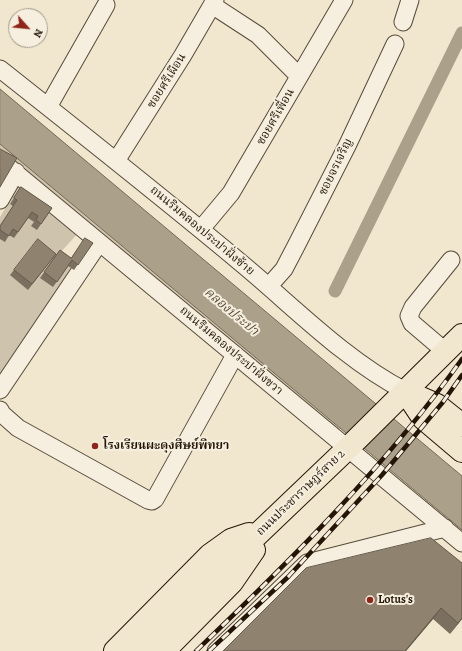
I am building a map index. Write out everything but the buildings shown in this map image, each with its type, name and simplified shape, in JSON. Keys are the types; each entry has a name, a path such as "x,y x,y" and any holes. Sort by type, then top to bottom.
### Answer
{"main road":[{"name":"ถนนประชาราษฎร์สาย 2","path":"138,651 389,408 462,335"},
{"path":"405,391 438,405 462,425"},
{"path":"405,391 423,418 462,451"},
{"path":"114,651 210,555 231,540 263,529"},
{"path":"164,651 232,582 254,549 263,529"}],"street":[{"name":"ซอยศรีเพื่อน","path":"201,229 231,193 344,0"},
{"path":"403,22 410,0"},
{"path":"214,2 258,35 299,76"},
{"name":"ซอยศรีเผือน","path":"116,160 183,55 214,2"},
{"path":"48,107 106,4"},
{"name":"ซอยจรเจริญ","path":"269,286 284,269 295,248 347,146 395,44"},
{"name":"ถนนริมคลองประปาฝั่งซ้าย","path":"0,69 201,229 314,326 353,357 388,382 405,391"},
{"name":"ถนนริมคลองประปาฝั่งขวา","path":"0,160 235,355 350,446 462,543"},
{"path":"0,200 16,172"},
{"path":"0,390 99,243"},
{"path":"446,352 412,322 409,316 413,306 451,260"},
{"path":"0,410 2,414 18,428 152,501 155,499 235,355"},
{"path":"216,651 307,563 445,528"}],"shaded area":[{"path":"0,144 340,428 337,433 0,155"},
{"path":"20,183 79,232 59,254 77,269 0,385 0,217"}],"water":[{"name":"คลองประปา","path":"0,89 462,476 462,530 0,144"}],"waterway":[{"path":"335,291 462,33"}],"railway":[{"path":"196,651 302,547 369,475 432,399 462,359"},
{"path":"209,651 288,577 382,475 443,402 462,375"}],"place":[{"name":"โรงเรียนผะดุงศิษย์พิทยา","path":"95,446"},
{"name":"Lotus's","path":"370,600"}]}
